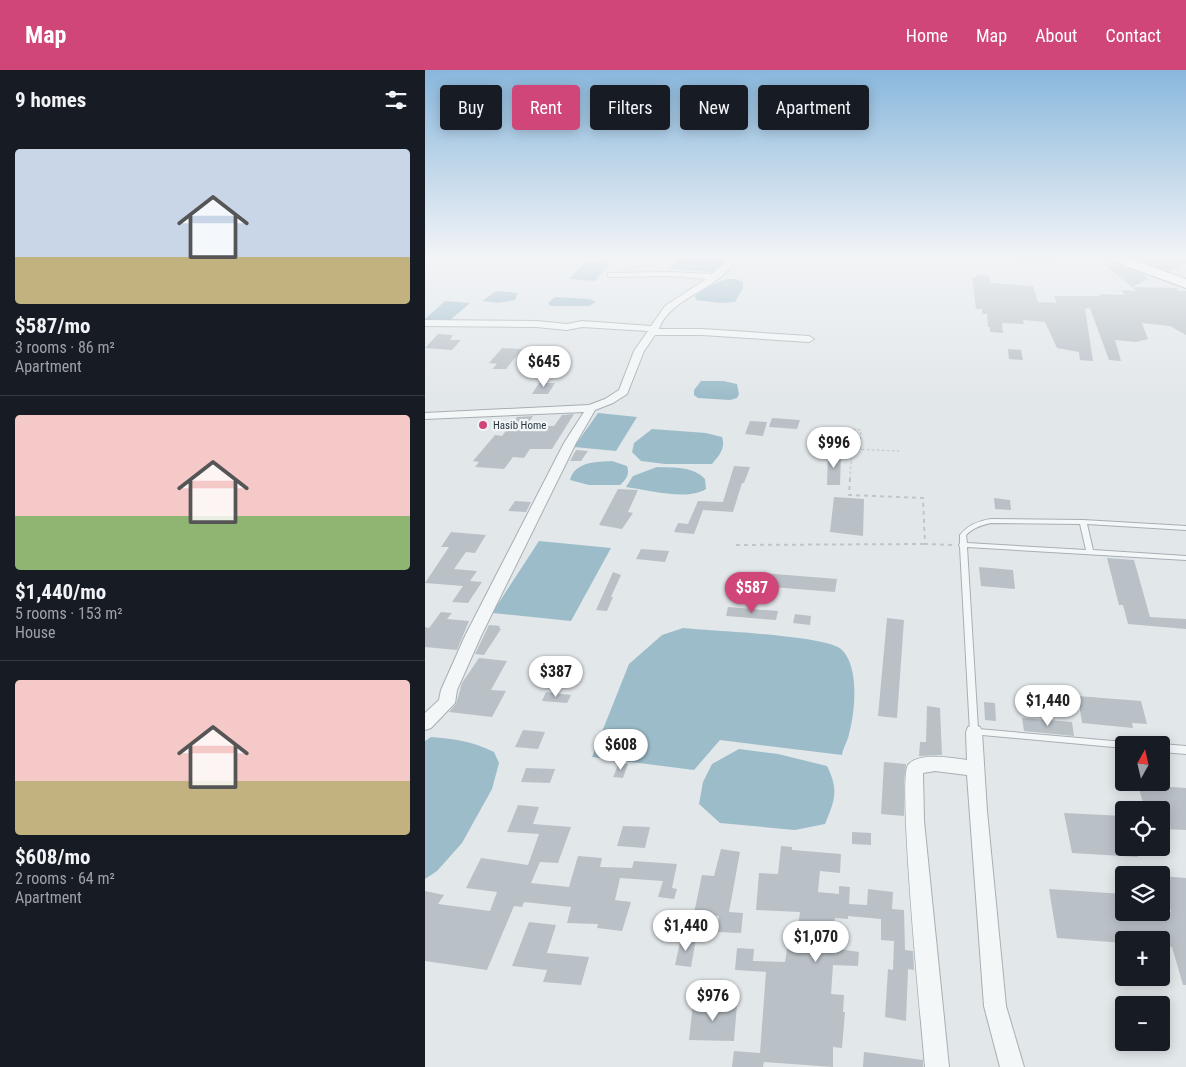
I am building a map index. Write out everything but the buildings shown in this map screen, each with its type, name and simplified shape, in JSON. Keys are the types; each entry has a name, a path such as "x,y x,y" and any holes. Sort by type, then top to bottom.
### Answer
{"street":[{"path":"425,416 591,408 609,402 623,392 639,351 668,308 673,305"},
{"path":"425,323 536,324 567,327 582,324 809,339"},
{"path":"425,724 447,703 449,690 473,636 570,443 591,408"},
{"path":"974,732 975,768 995,1006 1012,1067"},
{"path":"937,1067 915,821 914,771 917,767 935,764 975,768"}],"lane":[{"path":"1115,744 974,732 962,545 963,536 967,530 979,523 991,521 1083,522 1186,528"},
{"path":"1083,522 1090,552"},
{"path":"962,545 1186,558"},
{"path":"1170,749 1186,750"}],"path":[{"path":"838,429 861,430 860,450"},
{"path":"900,451 853,449 849,495 923,498 925,544"},
{"path":"737,545 962,545"}],"water":[{"path":"441,305 468,305 449,321 425,319"},
{"path":"550,305 592,305 589,306"},
{"path":"542,349 560,351 550,368 531,369 522,367 529,355"},
{"path":"701,381 723,381 737,384 739,394 737,398 730,400 698,398 694,395 694,390"},
{"path":"598,413 637,417 616,451 574,447"},
{"path":"652,429 706,433 722,437 723,445 719,455 712,464 665,464 641,461 632,452 634,443"},
{"path":"612,461 627,466 627,477 620,485 589,485 570,480 577,469 582,466 593,462"},
{"path":"657,467 683,468 695,472 705,479 706,489 689,494 678,494 626,487 633,476"},
{"path":"539,541 611,548 571,621 492,613"},
{"path":"683,628 791,637 831,644 841,649 851,666 854,690 851,725 842,755 720,740 694,770 592,757 629,664 662,635"},
{"path":"431,737 478,745 494,752 499,763 492,789 462,843 437,871 425,879 425,741"},
{"path":"739,749 778,754 827,766 833,782 834,795 825,824 795,830 720,823 699,804 703,782 712,764"}],"place":[{"name":"Hasib Home","path":"483,425"}]}
